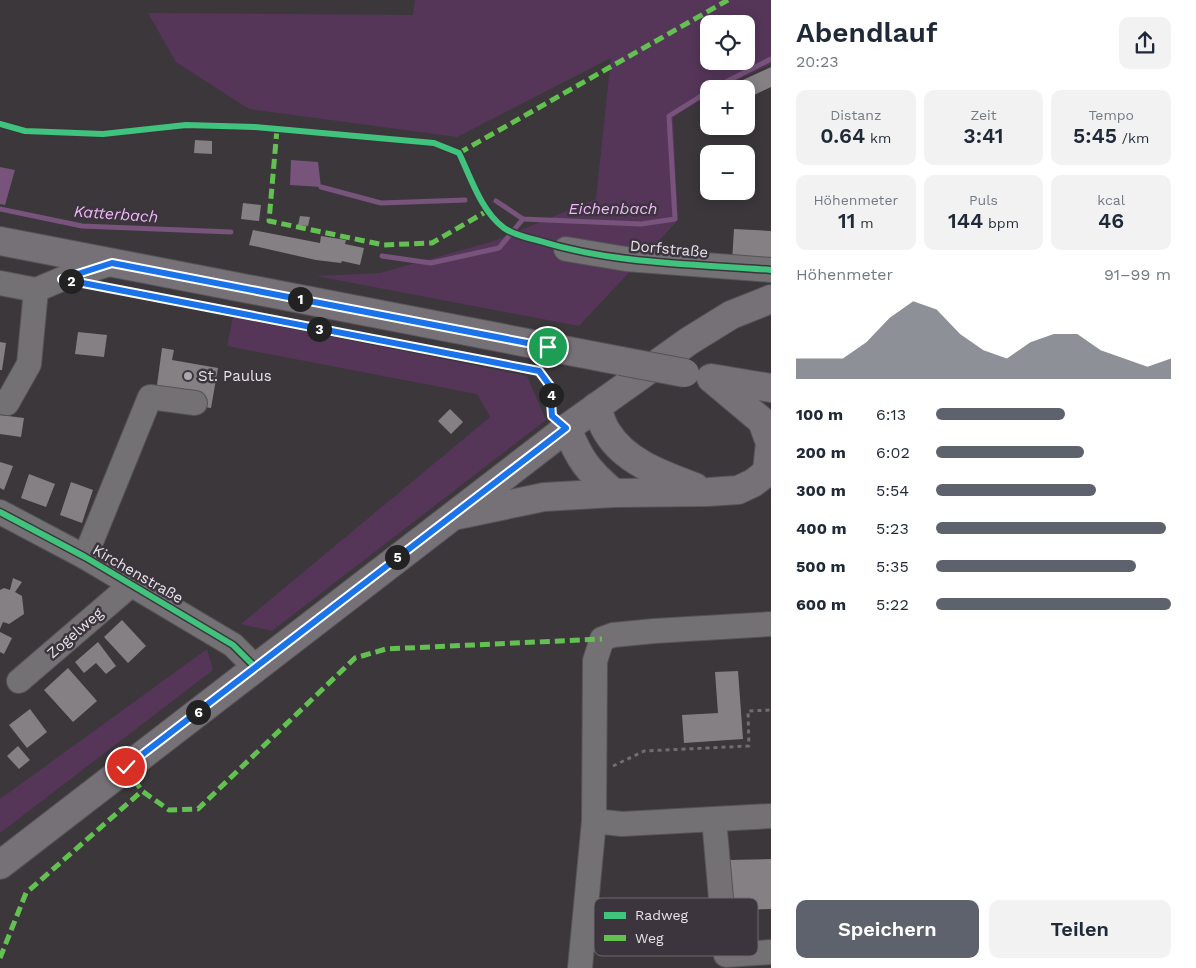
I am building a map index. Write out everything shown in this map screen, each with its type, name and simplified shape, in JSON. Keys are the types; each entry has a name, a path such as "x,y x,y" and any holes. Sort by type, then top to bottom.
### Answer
{"main road":[{"path":"0,241 106,275 771,388"},
{"path":"0,865 566,428 689,340 731,315 771,299"},
{"path":"450,517 544,497 738,490 769,470 770,443 762,421 712,379"},
{"path":"596,407 607,433 627,455 660,474 708,492"},
{"path":"566,428 575,450 592,474 614,493"}],"street":[{"name":"Dorfstraße","path":"566,249 626,259 771,270"},
{"path":"0,283 36,290 62,279 106,275"},
{"path":"0,402 7,403 29,364 36,290"},
{"path":"85,557 150,398 195,403"},
{"name":"Kirchenstraße","path":"0,512 85,557 233,645 256,668"},
{"name":"Zogelweg","path":"18,681 132,584"},
{"path":"580,968 594,821 595,661 602,639 613,635 771,624"},
{"path":"594,821 622,824 771,816"},
{"path":"714,819 721,898"},
{"path":"758,953 771,952"}],"path":[{"path":"106,275 539,371 550,386 552,416 566,428"},
{"path":"595,775 644,752 749,746 748,711 771,710"}],"shaded area":[{"path":"415,0 771,0 771,64 738,80 700,80 700,100 673,117 678,220 579,326 316,276 380,273 494,241 596,199 611,58 457,137 249,109 176,62 148,13 413,15"},
{"path":"291,160 318,162 321,187 290,185"},
{"path":"0,167 15,170 5,205 0,204"},
{"path":"233,317 527,376 546,420 272,631 241,624 490,417 477,394 227,346"},
{"path":"207,649 213,670 0,833 0,799"}],"building":[{"path":"771,67 771,87 755,95 755,80 743,80"},
{"path":"195,140 212,141 212,154 194,153"},
{"path":"243,203 261,205 259,221 241,219"},
{"path":"300,216 310,217 308,226 298,225"},
{"path":"734,229 771,231 771,264 732,262"},
{"path":"253,230 320,243 321,236 346,240 345,244 364,248 360,265 342,261 341,263 316,260 249,245"},
{"path":"78,332 107,335 104,357 75,354"},
{"path":"0,342 6,343 2,370 0,370"},
{"name":"St. Paulus","path":"162,348 174,350 172,360 218,368 211,408 198,406 200,393 157,385"},
{"path":"450,409 463,422 451,434 438,421"},
{"path":"0,415 24,418 21,437 0,434"},
{"path":"0,462 13,466 4,490 0,488"},
{"path":"29,474 55,484 46,507 21,498"},
{"path":"71,482 93,490 82,523 60,515"},
{"path":"13,578 22,582 15,592 22,596 24,614 9,624 3,622 0,629 0,590 4,588 10,590"},
{"path":"122,620 146,646 128,663 104,637"},
{"path":"0,632 12,638 4,654 0,652"},
{"path":"98,642 116,666 106,674 96,663 84,673 75,662"},
{"path":"68,668 97,701 73,722 44,690"},
{"path":"738,671 743,739 684,743 682,715 718,713 715,672"},
{"path":"30,709 47,732 27,748 9,725"},
{"path":"18,746 30,760 19,769 7,756"},
{"path":"771,859 771,909 758,909 758,898 730,898 729,860"}],"waterway":[{"name":"Eichenbach","path":"730,80 771,59"},
{"name":"Eichenbach","path":"496,201 523,219 641,224 675,219 669,116 700,97"},
{"name":"Eichenbach","path":"321,187 381,203 465,200"},
{"name":"Katterbach","path":"0,209 82,226 231,232"},
{"name":"Katterbach","path":"382,256 431,263 499,248 523,219"}],"marked path":[{"path":"459,153 728,0"},
{"path":"277,129 269,221 384,245 432,243 487,211"},
{"path":"126,767 142,791 169,810 198,809 355,658 386,649 602,639"},
{"path":"0,958 26,893 142,791"}],"cycle path":[{"path":"0,124 25,131 103,134 186,125 255,127 434,143 459,153 477,194 489,213 504,228 517,234 568,249 625,259 771,270"},
{"path":"0,512 85,557 233,645 256,668"}],"place":[{"name":"St. Paulus","path":"188,376"}],"route":[{"path":"126,767 566,428 552,416 550,386 539,371 62,279 112,263 548,347"}]}
